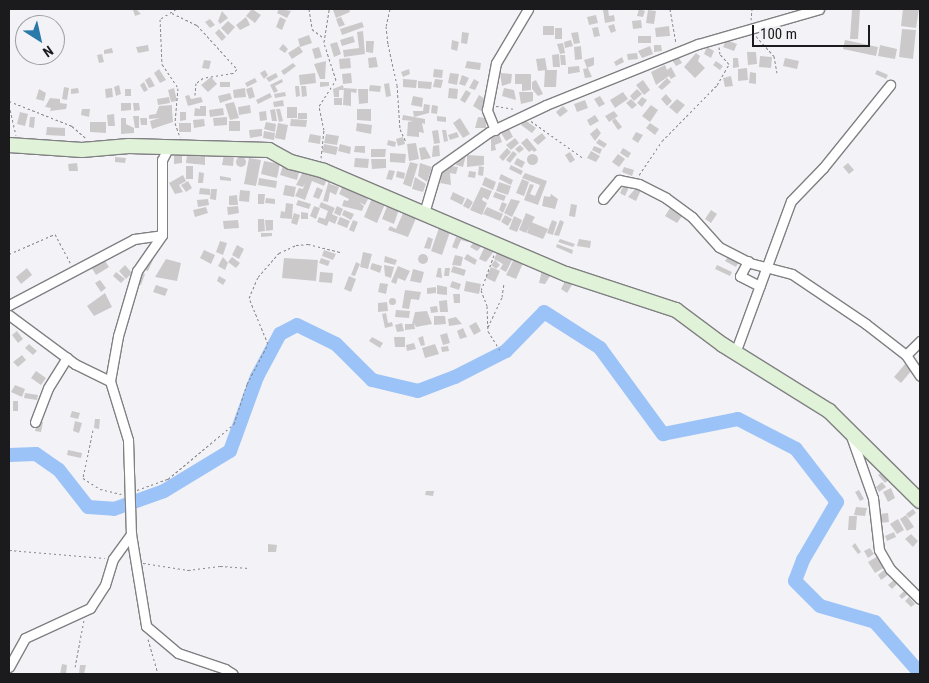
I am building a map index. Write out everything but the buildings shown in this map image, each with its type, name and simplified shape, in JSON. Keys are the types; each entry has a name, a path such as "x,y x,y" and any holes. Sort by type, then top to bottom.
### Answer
{"street":[{"path":"495,130 487,112 499,56 528,9"},
{"path":"424,213 436,169 495,130 524,115 722,36 819,9"},
{"path":"734,353 791,201 823,168 890,85"},
{"path":"9,146 91,150 129,146 269,150 292,162 324,171 498,246 594,284 668,306 734,353 815,402 848,428 920,502"},
{"path":"168,148 162,160 162,235 137,271 118,336 110,381 127,432 131,534 138,562 146,626 178,653 225,669 232,674"},
{"path":"603,199 618,180 633,182 685,211 716,245 748,261 782,270 805,282 906,355 920,376"},
{"path":"9,305 134,239 162,235"},
{"path":"748,261 740,276 760,286"},
{"path":"9,315 91,374 110,381"},
{"path":"906,355 920,341"},
{"path":"35,422 48,388 67,358"},
{"path":"848,428 872,498 879,550 890,569 920,599"},
{"path":"9,666 26,638 90,608 105,585 113,559 131,534"}],"path":[{"path":"176,9 160,17 161,57 162,64 178,88 175,123 184,149"},
{"path":"309,9 312,29 324,38"},
{"path":"324,171 321,162 324,130 319,106 336,80 324,38 329,9"},
{"path":"390,9 386,26 388,44 397,85 399,126 406,142"},
{"path":"670,9 673,33 681,52"},
{"path":"752,9 750,29 774,56 777,73"},
{"path":"171,12 197,25 238,69 236,72 203,78 196,83 194,95"},
{"path":"633,182 662,141 717,85 729,66 719,52 722,36"},
{"path":"9,101 72,126 87,138 91,150"},
{"path":"9,106 13,113 14,133 24,146"},
{"path":"488,106 508,106 524,115 583,158"},
{"path":"9,254 55,234 74,269"},
{"path":"93,430 83,478 100,489 129,496 168,479 234,424 248,384 268,344 249,298 258,277 279,254 296,245 308,244 341,252"},
{"path":"498,246 481,290 487,306 488,328 500,350"},
{"path":"488,328 502,297 504,283"},
{"path":"9,550 113,559"},
{"path":"138,562 188,570 220,566 249,568"},
{"path":"75,667 83,625 90,608"},
{"path":"146,626 158,674"}],"waterway":[{"path":"9,455 36,454 59,470 88,507 114,509 164,491 230,451 257,377 280,334 297,325 336,344 372,380 418,391 455,377 506,351 544,312 600,348 663,434 738,419 796,449 837,502 803,560 795,581 820,606 875,622 920,673"}]}
